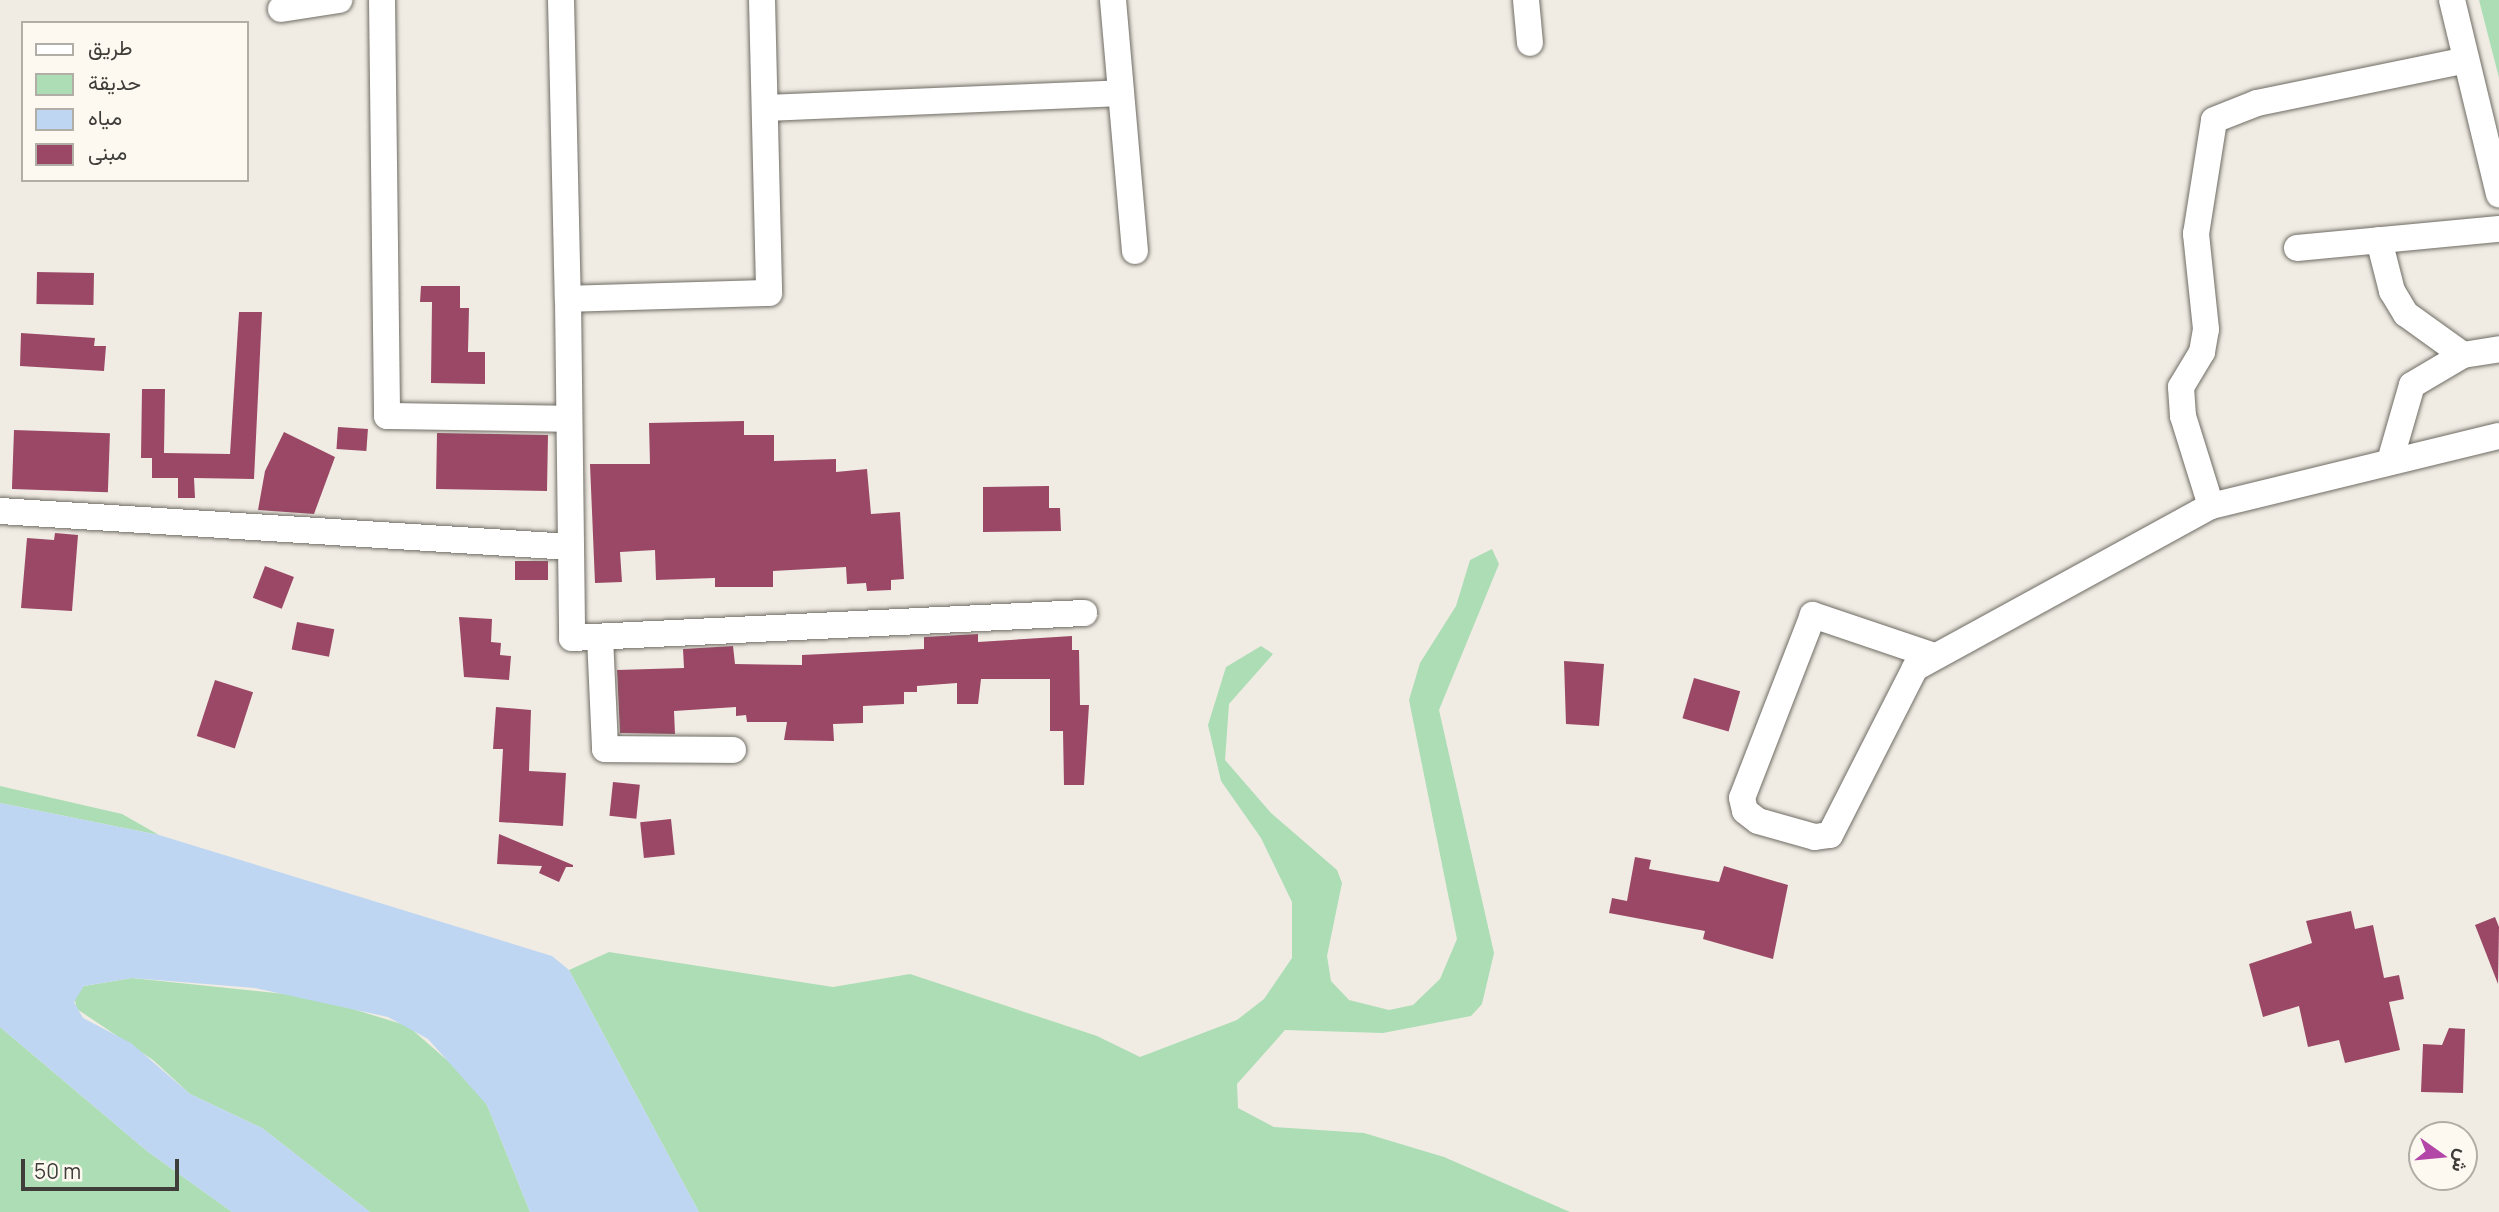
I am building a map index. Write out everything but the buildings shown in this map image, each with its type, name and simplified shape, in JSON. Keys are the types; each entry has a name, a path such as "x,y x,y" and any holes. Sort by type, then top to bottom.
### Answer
{"street":[{"path":"281,9 339,0"},
{"path":"382,0 387,416 568,419"},
{"path":"561,0 572,638 1084,613"},
{"path":"568,299 769,293 767,108 762,0"},
{"path":"1113,0 1135,251"},
{"path":"1526,0 1530,43"},
{"path":"2452,0 2499,194"},
{"path":"2211,506 2183,416 2181,387 2202,352 2206,329 2196,234 2214,120 2257,103 2466,60"},
{"path":"767,108 1121,93"},
{"path":"2297,248 2499,229"},
{"path":"2379,240 2392,291 2406,314 2463,355"},
{"path":"2390,461 2412,385 2463,355 2499,349"},
{"path":"1931,656 1813,615 1742,798 1745,810 1758,821 1815,837 1830,835 1915,668 1931,656 2211,506 2499,436"},
{"path":"0,511 571,547"},
{"path":"600,637 605,749 733,750"}],"green space":[{"path":"2479,0 2499,0 2499,78"},
{"path":"1492,549 1499,564 1439,710 1494,953 1482,1004 1471,1016 1383,1033 1285,1030 1237,1084 1238,1108 1274,1127 1364,1133 1444,1157 1570,1212 699,1212 569,970 609,952 833,987 910,974 1097,1036 1140,1057 1237,1020 1264,999 1292,958 1292,902 1261,838 1221,781 1208,725 1226,667 1261,646 1273,654 1229,704 1225,760 1271,813 1337,870 1342,883 1327,956 1331,981 1349,1000 1389,1010 1413,1005 1440,979 1457,939 1409,700 1420,663 1456,606 1470,560"},
{"path":"0,786 122,814 159,835 0,803"},
{"path":"132,978 314,997 408,1026 465,1076 487,1105 530,1212 370,1212 262,1128 190,1094 153,1060 77,1009 74,997 84,986"},
{"path":"0,1027 147,1151 232,1212 0,1212"}],"water":[{"path":"0,803 159,835 552,956 569,970 699,1212 530,1212 487,1105 428,1039 388,1017 255,988 132,978 84,986 74,1002 83,1018 131,1043 190,1094 262,1128 370,1212 232,1212 147,1151 0,1027"}]}
